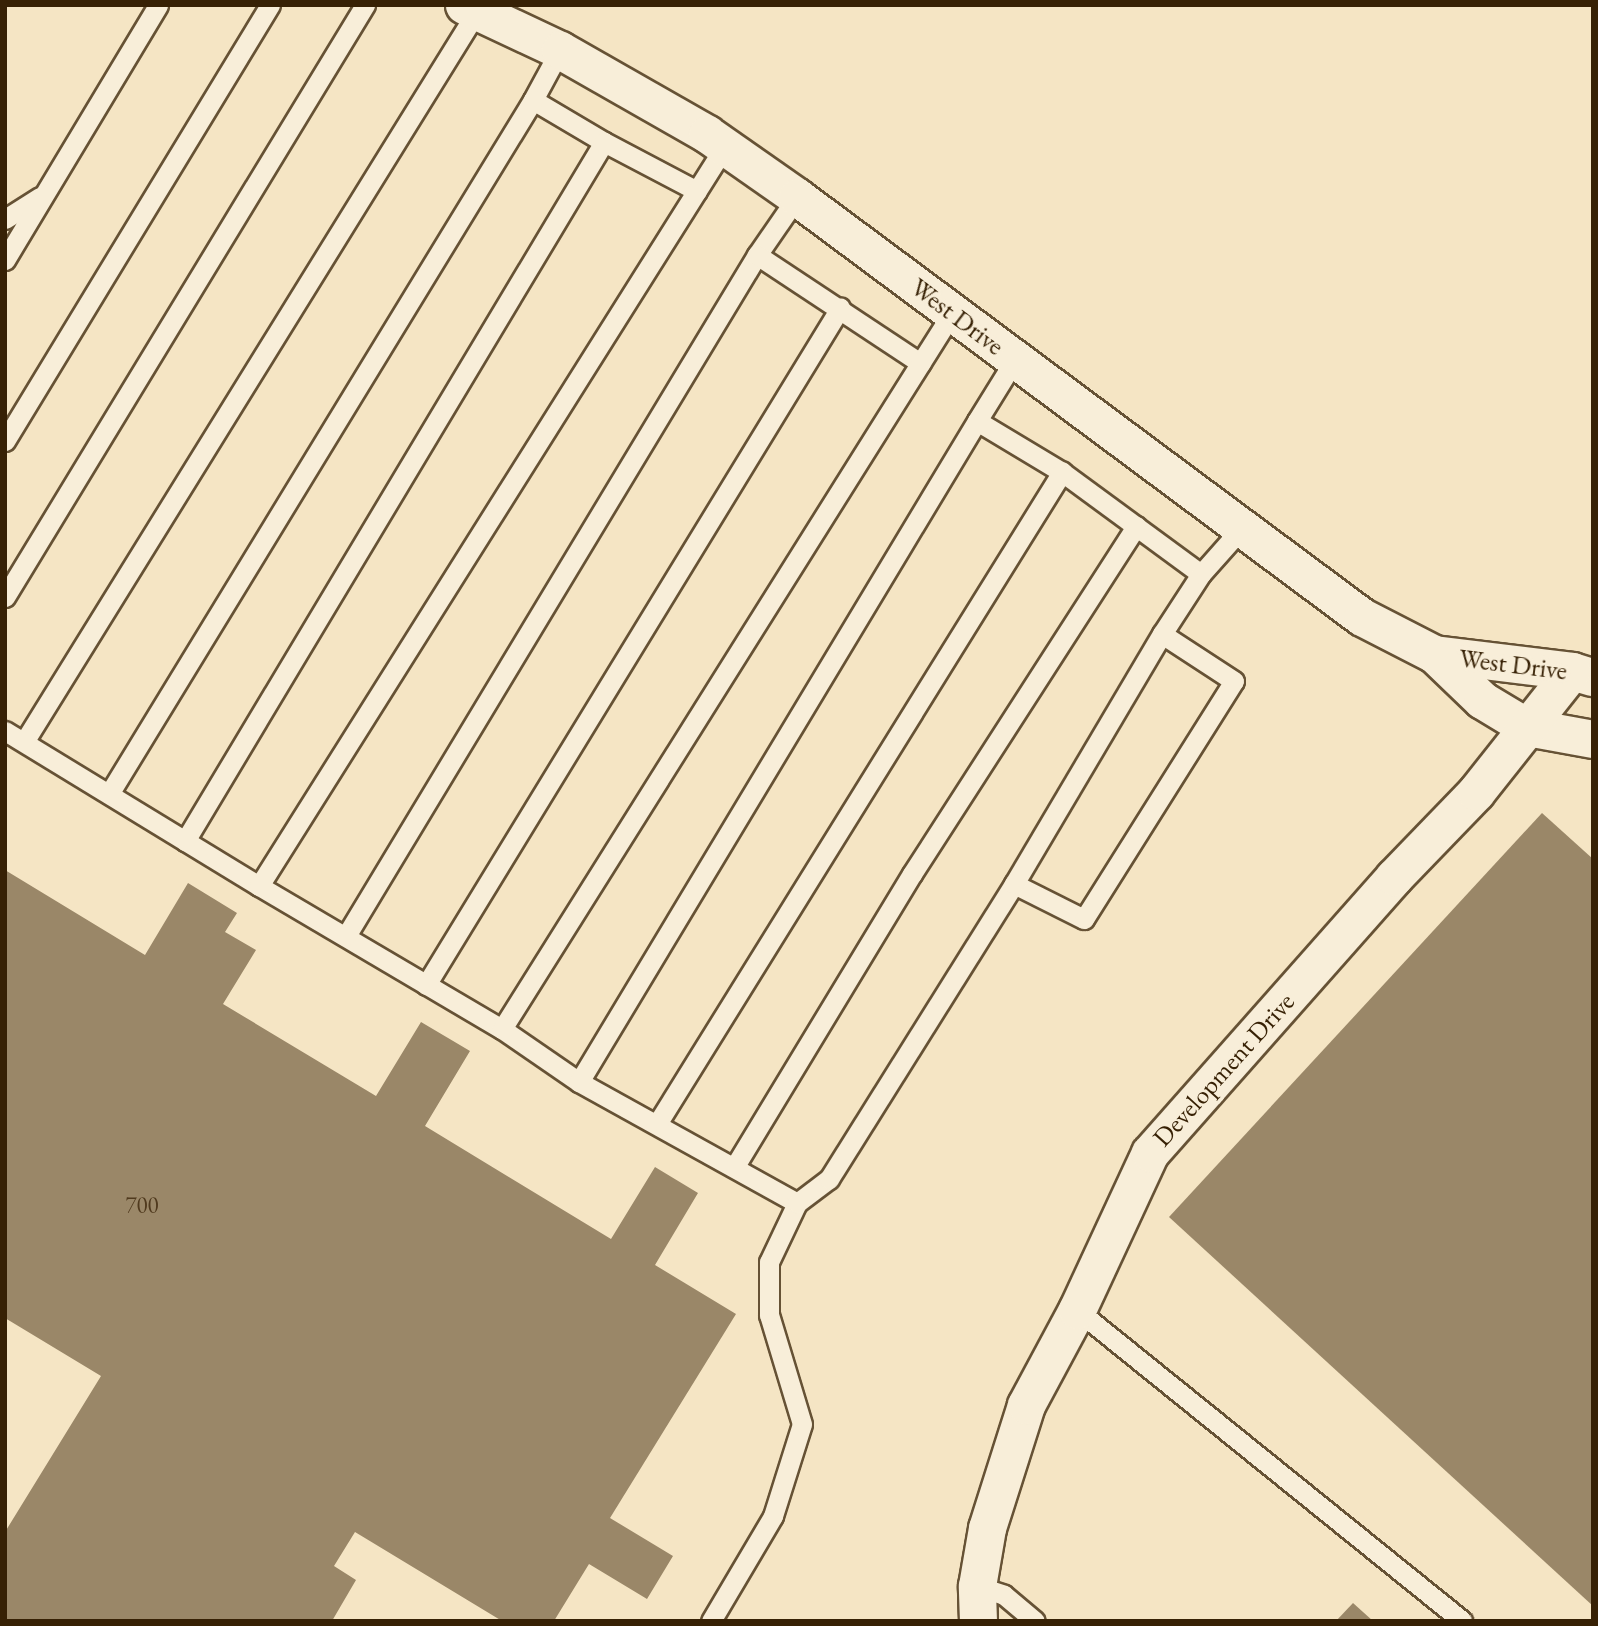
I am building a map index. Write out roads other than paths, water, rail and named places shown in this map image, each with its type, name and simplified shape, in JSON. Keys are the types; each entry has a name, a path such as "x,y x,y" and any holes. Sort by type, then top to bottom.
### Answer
{"street":[{"name":"West Drive","path":"470,8 561,50 725,146 1362,617 1434,654 1482,701 1527,727 1593,739"},
{"name":"West Drive","path":"1434,654 1582,674"},
{"name":"Development Drive","path":"978,1603 986,1528 1027,1405 1077,1310 1150,1153 1394,877 1476,792 1527,727 1582,674"}],"lane":[{"path":"5,260 158,5"},
{"path":"5,442 271,5"},
{"path":"5,597 365,5"},
{"path":"24,742 470,8"},
{"path":"109,794 561,50"},
{"path":"533,100 604,142 697,191"},
{"path":"185,841 604,142"},
{"path":"259,886 725,146"},
{"path":"5,219 44,194"},
{"path":"346,936 757,255 797,197"},
{"path":"757,255 920,363"},
{"path":"426,985 840,308"},
{"path":"502,1029 952,313"},
{"path":"579,1082 1014,361"},
{"path":"977,421 1062,471 1201,574"},
{"path":"657,1124 1062,471"},
{"path":"735,1166 919,862 1136,526"},
{"path":"711,1621 773,1516 802,1424 769,1315 769,1262 797,1203 829,1179 1014,884 1162,634 1201,574 1241,529"},
{"path":"1014,884 1084,919 1234,681 1162,634"},
{"path":"5,731 259,886 502,1029 579,1082 735,1166 797,1203"},
{"path":"1077,1310 1462,1621"},
{"path":"978,1603 1004,1595 1035,1621"}]}
